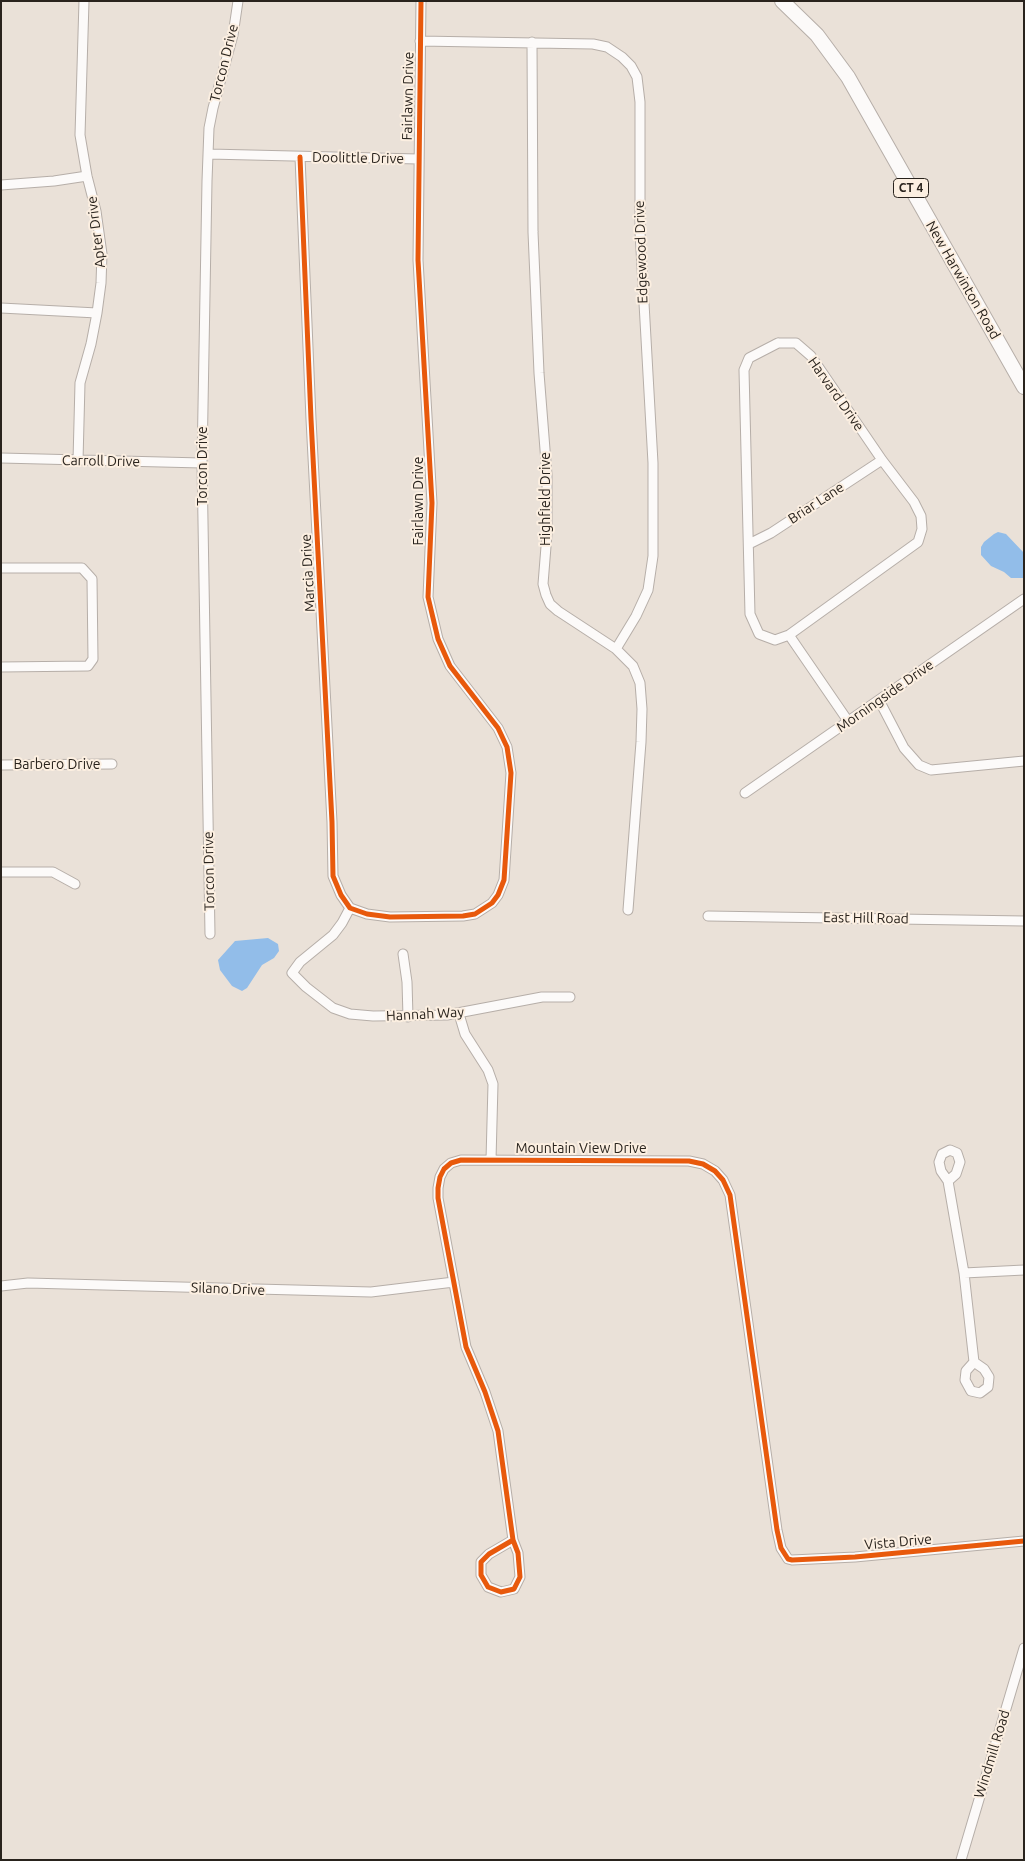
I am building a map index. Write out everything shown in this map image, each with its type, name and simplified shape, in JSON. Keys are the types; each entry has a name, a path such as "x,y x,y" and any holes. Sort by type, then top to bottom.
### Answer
{"main road":[{"name":"New Harwinton Road","path":"782,1 817,35 848,77 1024,387"}],"street":[{"name":"Apter Drive","path":"78,461 80,383 97,313 102,254 96,211 87,176 80,135 84,1"},
{"name":"Torcon Drive","path":"210,934 202,463 203,317 210,128 213,108 233,36 238,1"},
{"name":"Fairlawn Drive","path":"350,908 367,914 390,917 424,915 463,916 475,914 488,906 498,895 505,873 511,773 507,747 498,728 450,666 438,639 428,598 432,503 418,260 421,1"},
{"name":"Edgewood Drive","path":"420,41 593,44 607,47 622,56 631,66 637,78 640,102 640,232 653,463 654,546 648,590 636,616 616,649"},
{"name":"Highfield Drive","path":"532,42 533,232 539,373 547,474 547,534 543,584 546,595 558,611 616,649 633,666 640,683 642,696 641,742 628,910"},
{"name":"Doolittle Drive","path":"209,154 418,159"},
{"name":"Marcia Drive","path":"300,157 333,876 341,895 350,908"},
{"path":"1,186 87,176"},
{"path":"1,308 97,313"},
{"name":"Harvard Drive","path":"778,343 796,343 811,356 882,460 914,502 921,516 922,529 918,542 788,636 775,640 758,634 750,614 744,370 749,358 778,343"},
{"name":"Carroll Drive","path":"1,458 202,463"},
{"name":"Briar Lane","path":"749,544 771,533 882,460"},
{"path":"1,568 82,568 92,579 93,660 88,666 1,667"},
{"name":"Morningside Drive","path":"745,793 1024,599"},
{"path":"788,636 848,721"},
{"path":"879,700 904,748 919,765 931,770 1024,760"},
{"name":"Barbero Drive","path":"1,765 112,764"},
{"path":"1,872 53,872 75,884"},
{"name":"Hannah Way","path":"350,908 333,935 300,962 292,974 306,988 333,1008 358,1015 408,1017 459,1014 542,996 570,997"},
{"name":"East Hill Road","path":"708,916 1024,921"},
{"path":"403,954 407,982 408,1017"},
{"path":"459,1014 465,1034 488,1070 492,1084 491,1160"},
{"name":"Mountain View Drive","path":"513,1540 489,1554 482,1562 482,1575 488,1587 500,1592 514,1589 520,1577 518,1553 513,1540 498,1431 485,1392 466,1347 438,1198 440,1177 444,1169 461,1160 688,1161 702,1164 715,1170 723,1180 730,1195 781,1548"},
{"path":"948,1181 964,1273 974,1362"},
{"path":"964,1273 1024,1270"},
{"name":"Silano Drive","path":"1,1286 28,1283 371,1292 454,1282"},
{"name":"Vista Drive","path":"781,1548 788,1559 792,1560 854,1557 1024,1541"},
{"name":"Windmill Road","path":"961,1860 1024,1648"}],"water":[{"path":"998,532 1006,534 1024,553 1024,578 1011,578 1004,572 991,566 981,555 981,547 984,542"},
{"path":"268,938 278,944 279,951 274,958 262,965 247,988 242,991 232,986 220,970 218,960 235,941"}],"cycle path":[{"path":"300,157 333,876 341,895 350,908 367,914 390,917 463,916 475,914 492,903 498,895 504,880 511,773 507,747 498,728 450,666 438,639 428,597 432,503 418,260 421,1"},
{"path":"513,1540 489,1554 481,1562 481,1575 488,1587 501,1592 514,1589 520,1577 518,1553 513,1540 498,1431 485,1392 466,1347 438,1198 440,1177 444,1169 451,1163 461,1160 689,1161 703,1164 715,1171 723,1180 730,1195 777,1530 781,1548 788,1559 855,1557 1024,1541"}]}
